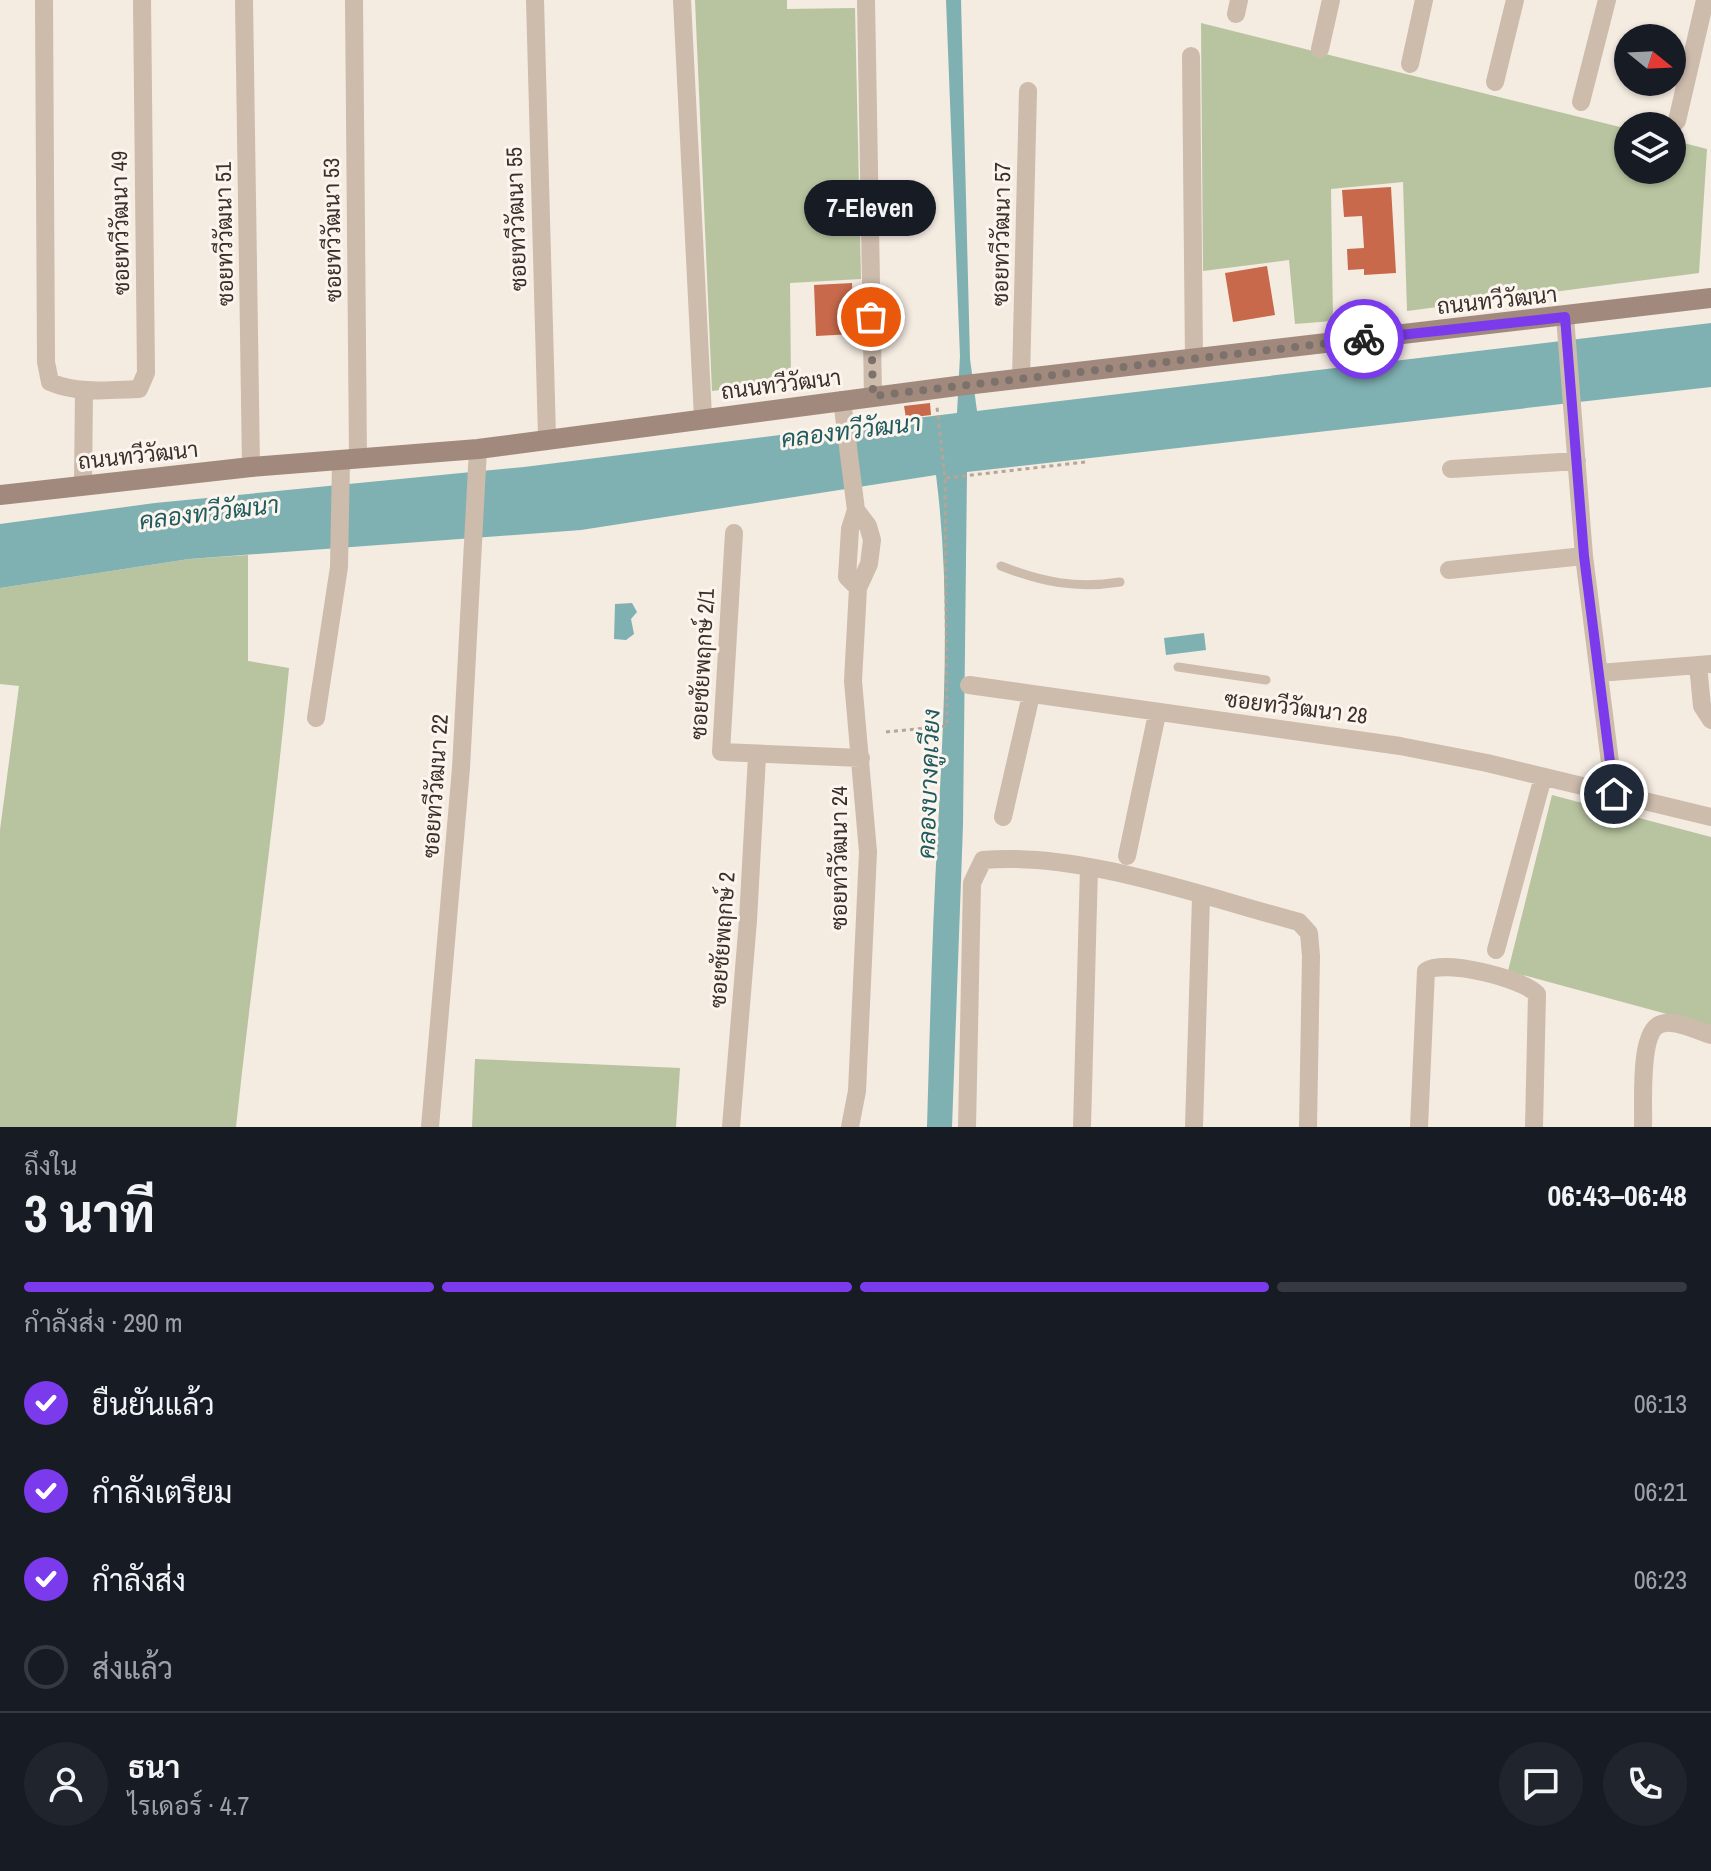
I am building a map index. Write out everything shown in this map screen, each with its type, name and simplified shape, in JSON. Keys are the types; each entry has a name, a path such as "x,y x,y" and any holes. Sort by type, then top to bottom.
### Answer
{"main road":[{"name":"ถนนทวีวัฒนา","path":"0,495 251,467 478,449 547,437 979,383 1711,298"}],"street":[{"name":"ซอยทวีวัฒนา 49","path":"44,0 46,362 50,382 68,390 139,389 146,373 142,0"},
{"name":"ซอยทวีวัฒนา 51","path":"244,0 251,467"},
{"name":"ซอยทวีวัฒนา 53","path":"316,718 339,567 340,483 350,460 354,0"},
{"name":"ซอยทวีวัฒนา 55","path":"535,0 547,437"},
{"path":"682,0 703,417"},
{"path":"866,0 873,396"},
{"path":"1320,49 1331,0"},
{"path":"1410,64 1424,0"},
{"path":"1495,82 1515,0"},
{"path":"1581,102 1607,0"},
{"path":"1679,112 1705,0"},
{"path":"1191,56 1194,359"},
{"name":"ซอยทวีวัฒนา 57","path":"1021,378 1028,91"},
{"path":"1565,317 1584,556 1614,794"},
{"path":"83,485 84,390"},
{"name":"ซอยทวีวัฒนา 24","path":"842,400 855,501 847,577 858,588 853,681 868,852 857,1091 850,1127"},
{"name":"ซอยทวีวัฒนา 22","path":"430,1127 461,768 478,449"},
{"path":"1451,469 1577,461"},
{"name":"ซอยชัยพฤกษ์ 2/1","path":"734,533 721,752 757,756 861,758"},
{"path":"1449,570 1584,556"},
{"path":"1599,673 1704,665 1702,706 1711,720"},
{"name":"ซอยทวีวัฒนา 28","path":"969,685 1400,746 1711,817"},
{"path":"1003,817 1031,695"},
{"path":"1127,856 1157,714"},
{"name":"ซอยชัยพฤกษ์ 2","path":"731,1127 757,756"},
{"path":"1496,950 1543,777"},
{"path":"967,1127 972,883 983,860 1011,857 1089,867 1299,922 1309,933 1308,1127"},
{"path":"1082,1127 1089,867"},
{"path":"1194,1127 1201,897"},
{"path":"1419,1127 1423,988 1426,971 1434,966 1449,966 1527,984 1537,994 1534,1127"},
{"path":"1643,1127 1645,1047 1651,1031 1660,1024 1671,1023 1711,1035"}],"lane":[{"path":"1001,566 1059,585 1087,587 1120,582"},
{"path":"1178,667 1266,680"}],"path":[{"path":"886,732 947,726 945,477 937,407"},
{"path":"945,477 1085,462"}],"green space":[{"path":"695,0 787,0 787,9 855,8 861,279 790,283 791,381 712,391"},
{"path":"1201,23 1614,126 1614,184 1686,184 1686,144 1707,149 1699,273 1407,311 1403,182 1331,189 1333,321 1295,324 1289,260 1203,271"},
{"path":"248,555 248,661 289,668 236,1127 0,1127 0,830 19,686 0,684 0,588 189,559"},
{"path":"1552,795 1711,837 1711,1026 1508,971"},
{"path":"475,1059 680,1068 676,1127 472,1127"}],"water":[{"name":"คลองทวีวัฒนา","path":"946,0 961,0 970,359 977,411 1711,323 1711,387 967,472 963,825 952,1127 927,1127 945,652 941,519 936,475 581,530 189,559 0,588 0,524 155,503 524,467 957,413 960,356"},
{"path":"632,603 637,612 631,619 634,634 626,640 614,639 615,604"},
{"path":"1204,633 1206,650 1166,655 1164,638"}],"building":[{"path":"1391,187 1396,273 1364,275 1364,269 1348,270 1347,249 1364,248 1362,216 1344,217 1342,190"},
{"path":"1267,266 1275,315 1233,322 1225,273"},
{"path":"852,283 854,334 816,336 814,285"},
{"path":"930,403 931,415 906,418 904,406"}],"way so far":[{"path":"871,317 873,396 1364,339"}],"place":[{"name":"7-Eleven","path":"871,317"}],"route":[{"path":"1364,339 1565,317 1584,556 1614,794"}],"water label":[{"name":"คลองบางคูเวียง","path":"929,784"}]}
